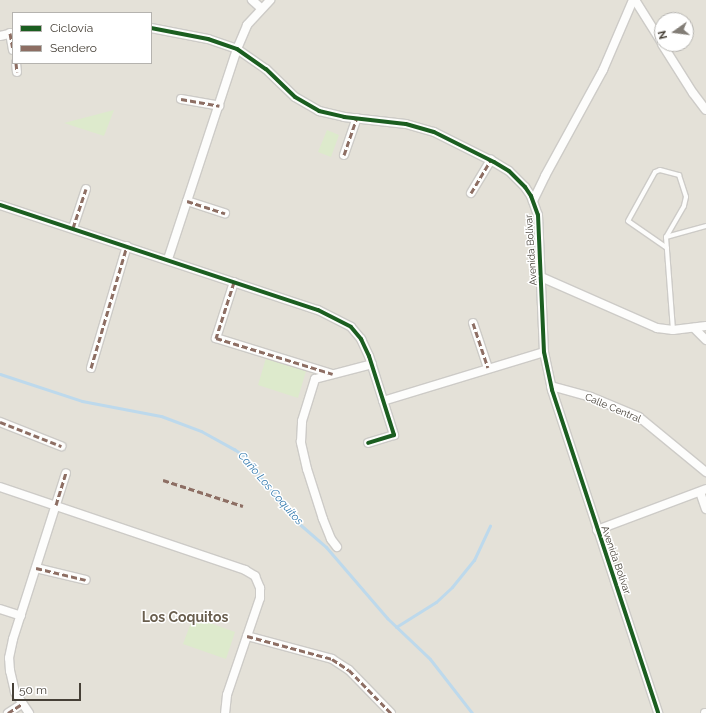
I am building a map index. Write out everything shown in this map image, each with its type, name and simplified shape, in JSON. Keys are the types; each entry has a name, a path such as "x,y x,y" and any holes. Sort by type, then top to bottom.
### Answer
{"street":[{"path":"252,0 261,8"},
{"path":"168,259 219,106 236,49 248,25 261,8 270,0"},
{"path":"634,0 654,31"},
{"path":"533,201 603,70 634,0"},
{"name":"Avenida Bolívar","path":"152,28 208,38 236,49 261,65 305,104 331,115 420,127 453,140 491,160 519,180 533,201 538,215 540,229 544,352 551,386 658,713"},
{"path":"0,36 11,33"},
{"path":"667,52 706,110"},
{"path":"16,64 17,72"},
{"path":"181,99 219,106"},
{"path":"344,155 357,118"},
{"path":"471,193 491,160"},
{"path":"72,228 86,190"},
{"path":"187,201 225,213"},
{"path":"0,205 168,259 318,310 351,326 361,339 372,364 394,436 368,443"},
{"path":"91,368 127,246"},
{"path":"541,278 657,328 673,330 706,326"},
{"path":"234,282 216,338 333,374"},
{"path":"473,323 488,368"},
{"path":"694,328 706,340"},
{"path":"383,401 544,352"},
{"path":"337,547 331,539 323,519 307,469 301,434 302,421 315,379 372,364"},
{"name":"Calle Central","path":"551,386 591,397 632,414 656,430 706,472"},
{"path":"0,422 60,446"},
{"path":"29,713 22,704 12,682 9,658 66,473"},
{"path":"0,487 250,573 258,582 260,593 227,695 225,713"},
{"path":"597,530 703,490 706,509"},
{"path":"36,568 86,580"},
{"path":"0,609 21,616"},
{"path":"247,636 332,659 349,670 391,713"},
{"path":"8,713 22,704"}],"lane":[{"path":"667,248 628,221 655,172 660,170 679,175 686,197 684,206 666,237 667,248 673,330"},
{"path":"666,237 706,226"}],"shaded area":[{"path":"0,0 706,0 706,713 0,713"}],"green space":[{"path":"114,110 104,136 64,123"},
{"path":"327,130 339,135 331,157 318,152"},
{"path":"266,358 306,371 298,398 258,385"},
{"path":"193,617 235,632 226,659 183,644"}],"waterway":[{"name":"Caño Los Coquitos","path":"0,374 82,401 161,416 201,431 244,456 296,521 326,547 387,618 430,659 472,713"},
{"path":"396,627 436,602 452,587 474,560 490,525"}],"marked path":[{"path":"10,33 12,44"},
{"path":"16,64 17,72"},
{"path":"181,99 219,106"},
{"path":"344,155 357,118"},
{"path":"471,193 491,160"},
{"path":"73,228 86,189"},
{"path":"187,201 225,213"},
{"path":"91,368 127,246"},
{"path":"234,282 216,338 333,374"},
{"path":"473,323 488,368"},
{"path":"0,422 61,446"},
{"path":"56,505 66,473"},
{"path":"163,480 243,506"},
{"path":"36,568 86,580"},
{"path":"247,636 332,659 349,670 391,713"},
{"path":"8,713 22,704"}],"cycle path":[{"path":"152,28 208,39 237,49 266,69 295,97 319,111 344,117 406,124 434,132 509,171 525,187 531,196 538,215 544,352 552,390 658,713"},
{"path":"0,205 318,310 351,327 361,339 369,356 394,435 368,443"}],"district":[{"name":"Los Coquitos","path":"185,617"}]}
